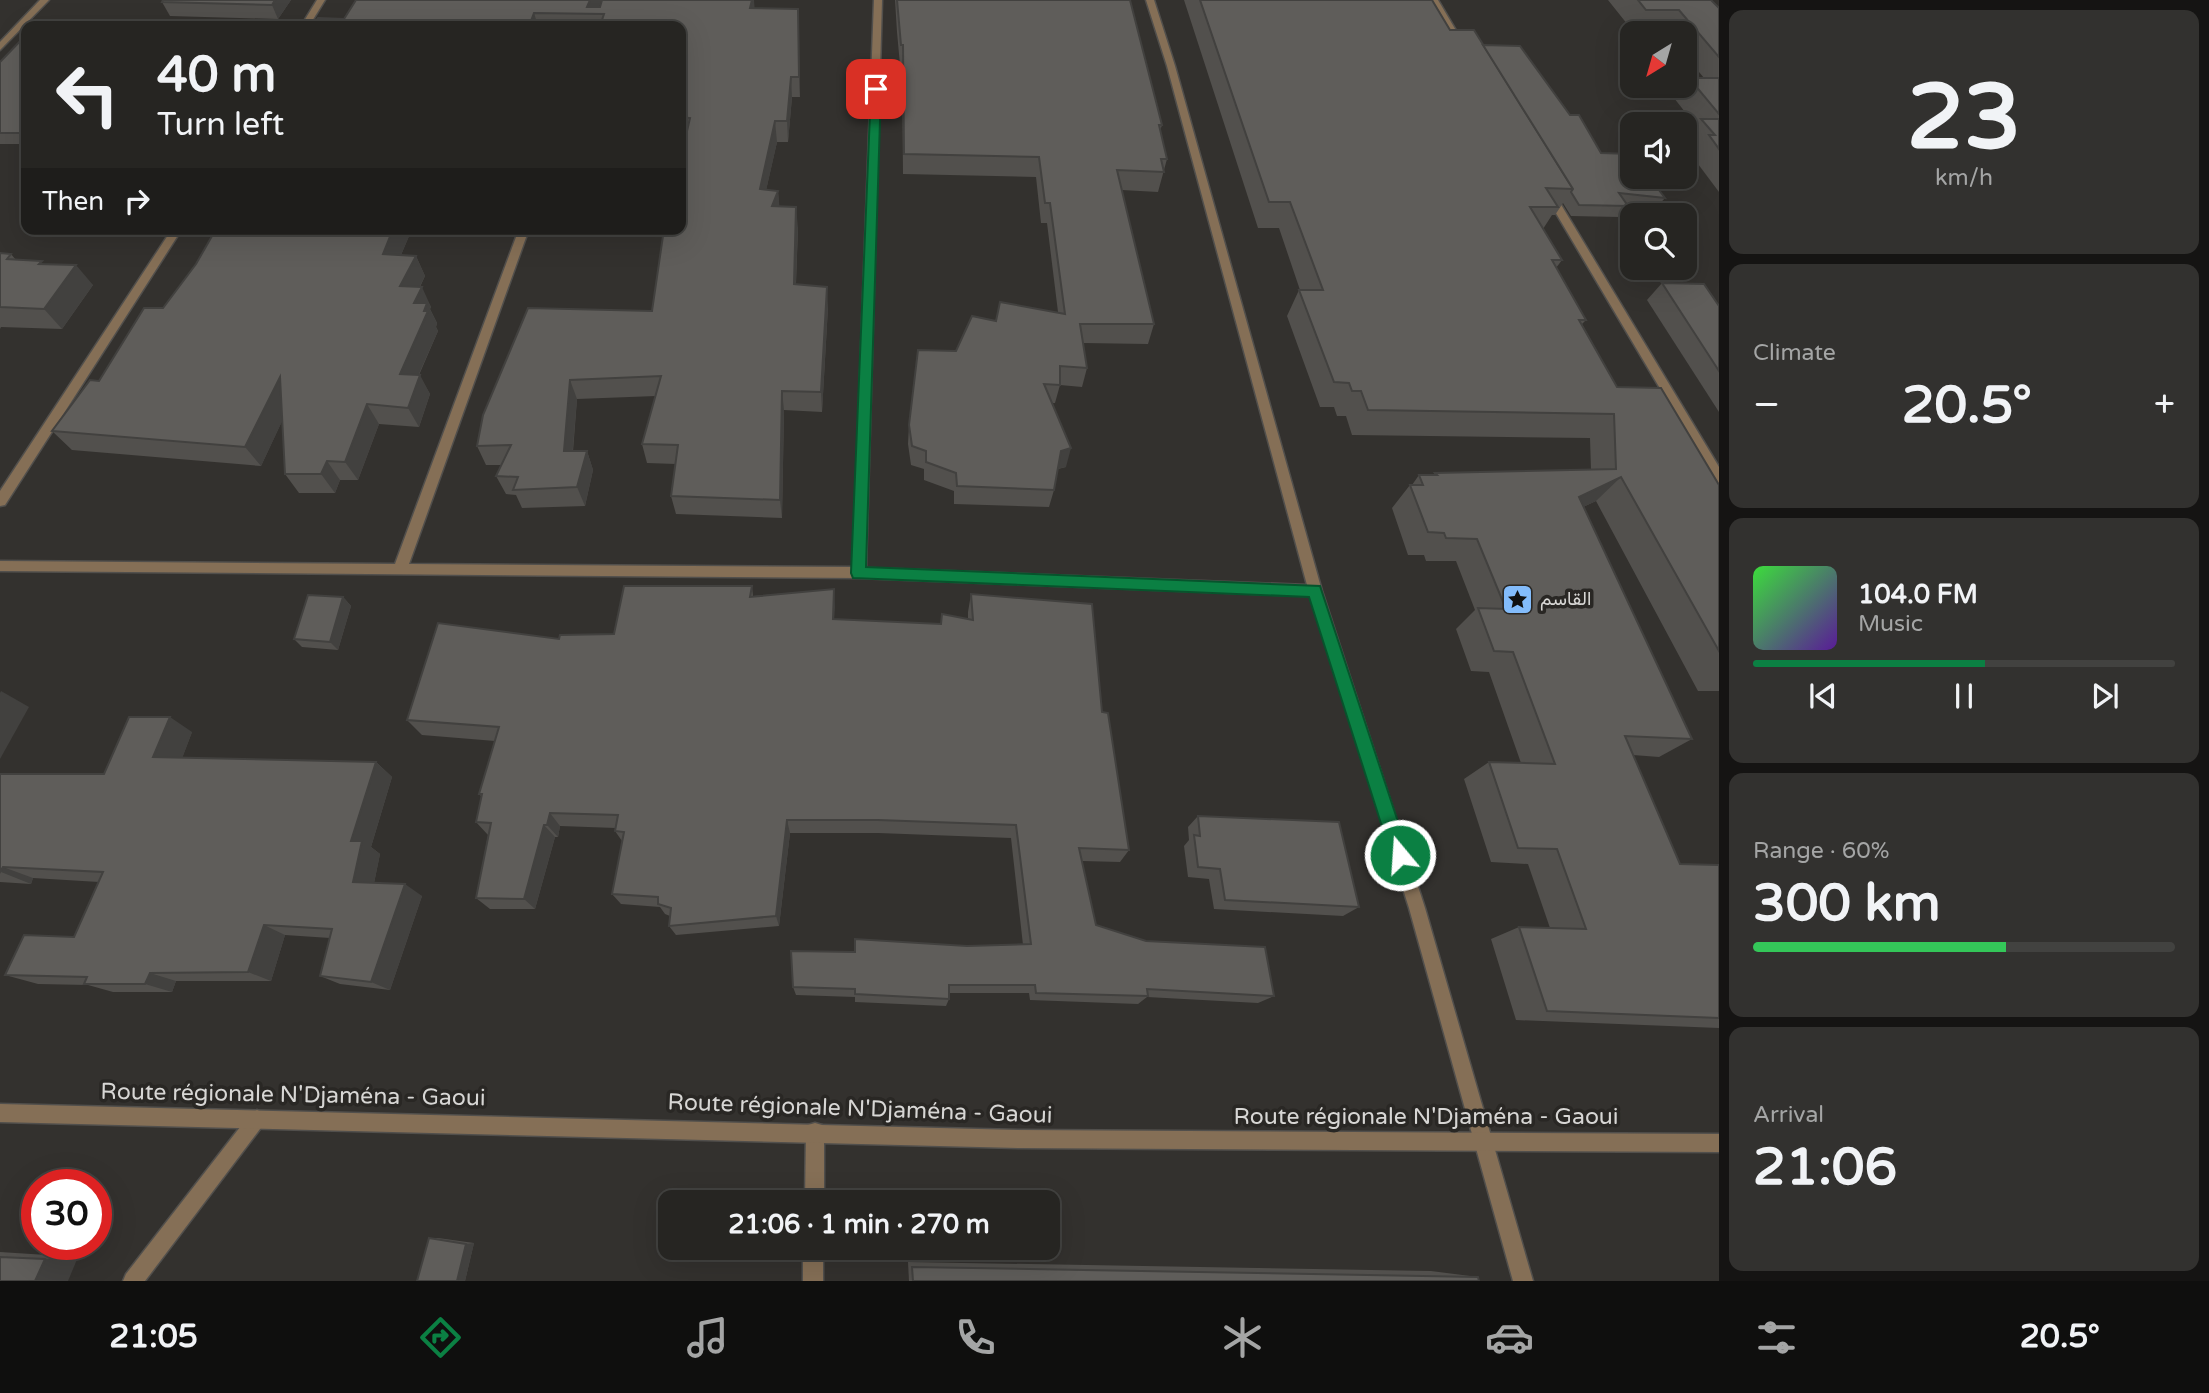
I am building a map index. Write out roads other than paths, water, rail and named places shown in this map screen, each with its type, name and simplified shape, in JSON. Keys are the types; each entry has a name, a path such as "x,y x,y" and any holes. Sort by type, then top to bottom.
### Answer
{"street":[{"path":"25,21 46,0"},
{"path":"308,21 321,0"},
{"path":"859,573 878,0"},
{"path":"1150,0 1171,66 1315,591 1417,908 1523,1281"},
{"path":"1434,0 1466,54"},
{"path":"0,47 21,26"},
{"path":"1542,182 1719,478"},
{"path":"0,501 173,235"},
{"path":"400,569 522,235"},
{"path":"0,566 859,573 1315,591"},
{"name":"Route régionale N'Djaména - Gaoui","path":"0,1113 1018,1139 1719,1143"},
{"path":"133,1281 257,1119"},
{"path":"814,1190 815,1132"},
{"path":"813,1260 813,1281"}],"place":[{"name":"القاسم","path":"1517,599"}]}
